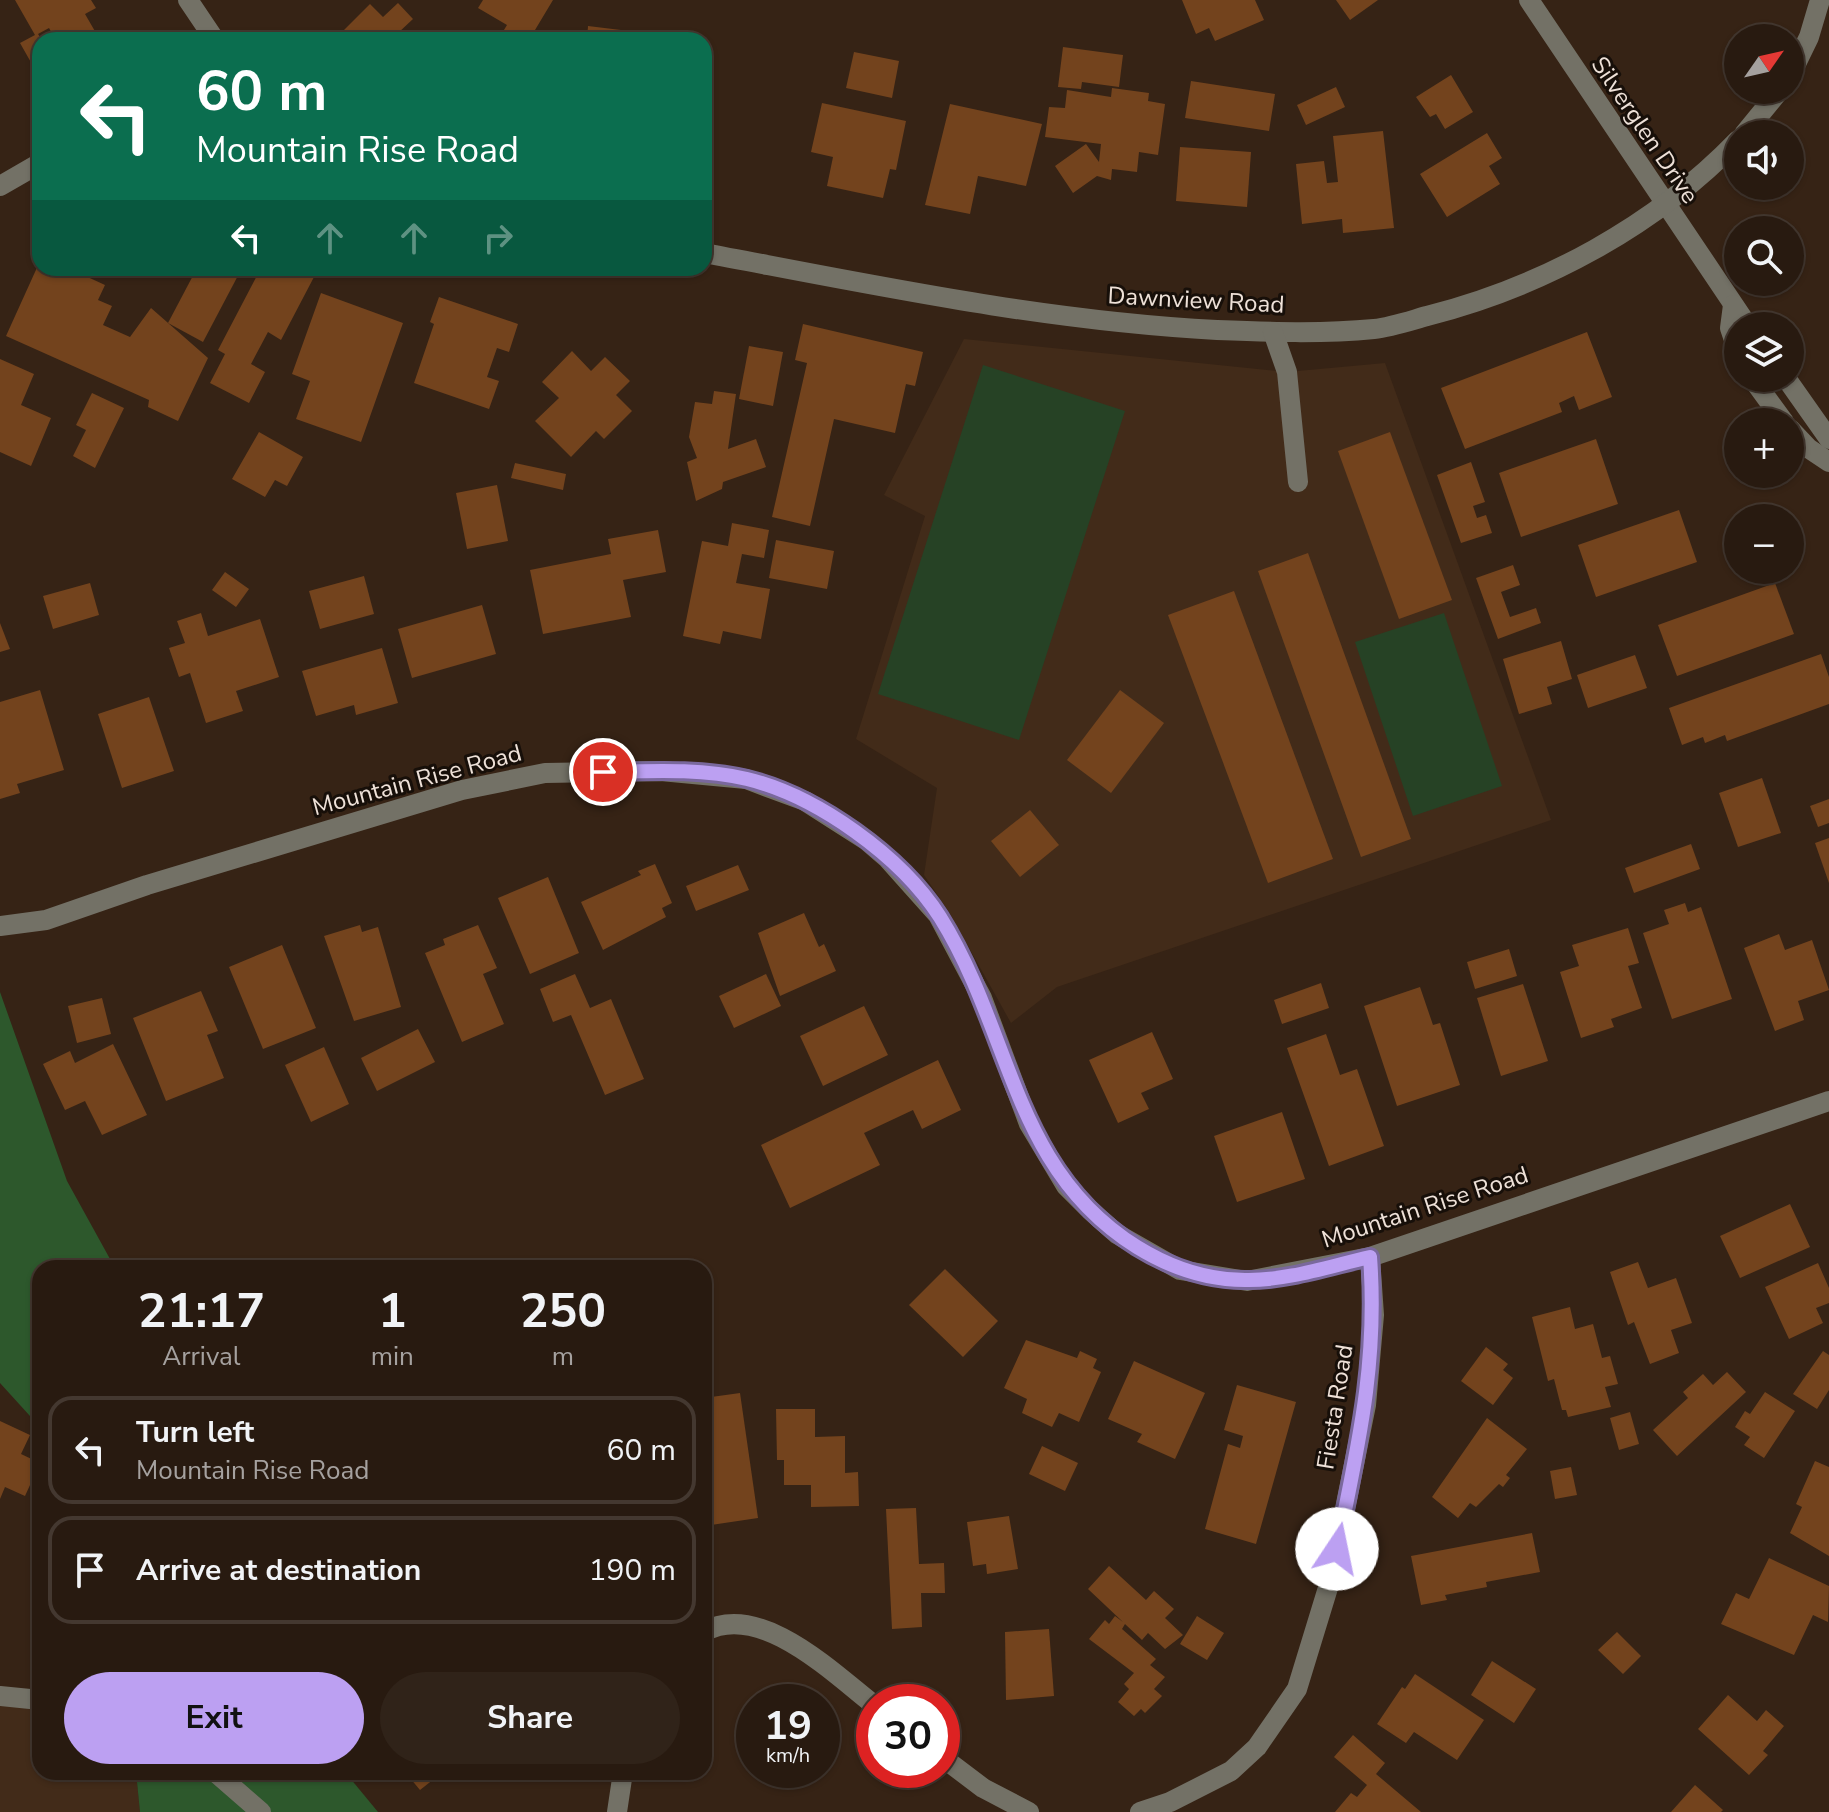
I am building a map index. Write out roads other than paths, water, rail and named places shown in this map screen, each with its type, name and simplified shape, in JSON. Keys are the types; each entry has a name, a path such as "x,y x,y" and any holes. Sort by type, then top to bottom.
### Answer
{"street":[{"path":"188,0 210,32"},
{"name":"Silverglen Drive","path":"1529,0 1738,312"},
{"path":"1804,47 1820,0"},
{"path":"1755,120 1769,104"},
{"name":"Dawnview Road","path":"712,255 970,303 1128,325 1273,332 1376,329 1461,308 1527,284 1579,258 1663,204 1724,152"},
{"path":"0,186 32,168"},
{"path":"1732,312 1733,305"},
{"path":"1273,332 1287,372 1298,482"},
{"path":"1796,392 1829,439"},
{"path":"1804,444 1829,462"},
{"name":"Mountain Rise Road","path":"0,926 46,920 147,885 462,790 545,773 661,771 746,779 805,801 866,840 888,859 938,915 982,998 1029,1124 1066,1186 1117,1234 1180,1270 1247,1281 1370,1257 1829,1101"},
{"name":"Fiesta Road","path":"1140,1812 1170,1802 1231,1771 1257,1747 1297,1689 1331,1578 1366,1405 1374,1315 1370,1257"},
{"path":"712,1630 736,1625 759,1627 808,1654 856,1691"},
{"path":"0,1696 32,1699"},
{"path":"960,1771 983,1788 1029,1812"},
{"path":"224,1780 261,1812"},
{"path":"617,1812 622,1780"}]}
